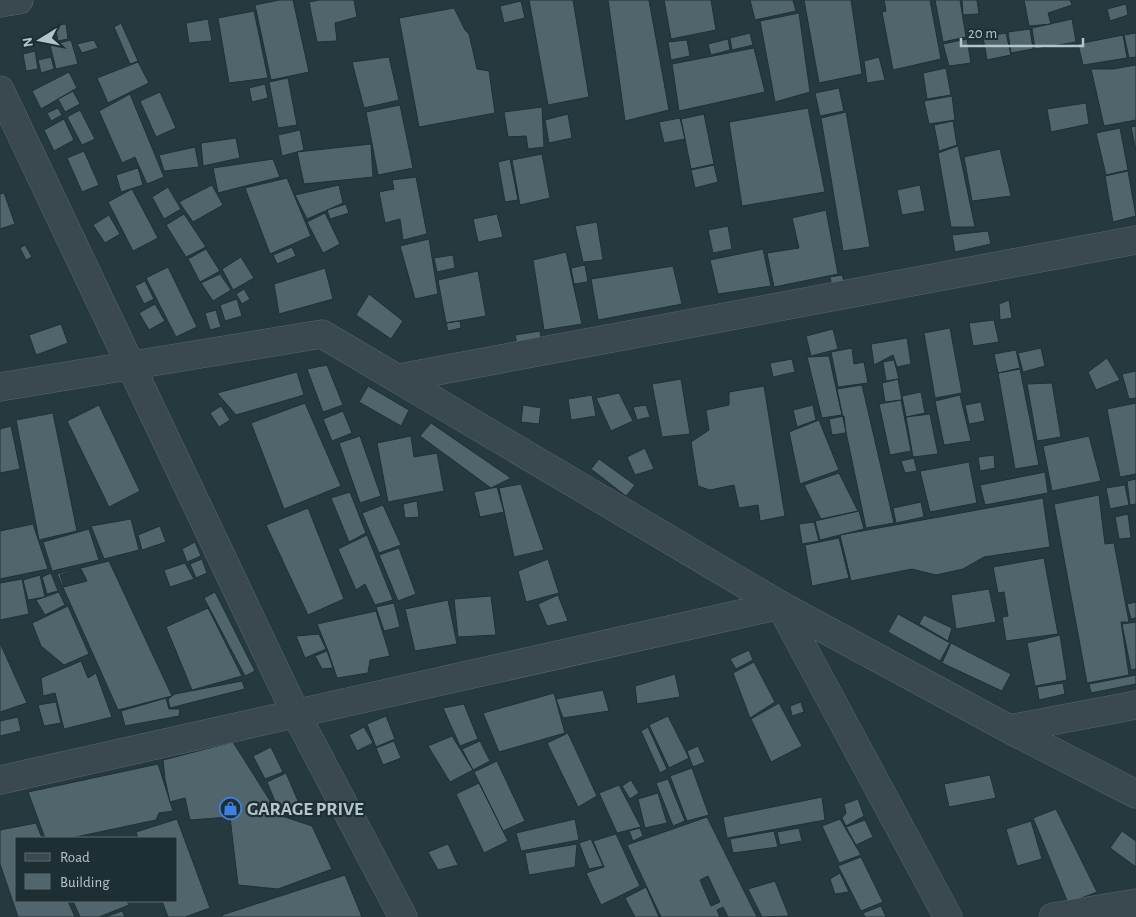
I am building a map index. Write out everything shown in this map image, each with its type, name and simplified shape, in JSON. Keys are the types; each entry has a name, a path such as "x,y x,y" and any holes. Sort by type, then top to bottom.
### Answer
{"street":[{"path":"0,3 18,0"},
{"path":"0,90 296,714 403,917"},
{"path":"399,378 1136,240"},
{"path":"0,387 322,334 780,605 1009,729 1136,794"},
{"path":"0,780 780,605"},
{"path":"780,605 948,917"},
{"path":"1009,729 1136,705"},
{"path":"1053,917 1136,903"}],"building":[{"path":"279,0 293,0 309,72 271,80 255,5"},
{"path":"319,0 354,0 357,17 335,23 337,41 317,42 309,2"},
{"path":"529,0 573,0 589,97 548,105"},
{"path":"608,0 649,0 669,110 625,121"},
{"path":"664,0 711,0 716,30 671,39"},
{"path":"750,0 793,0 796,11 755,20"},
{"path":"804,0 851,0 862,74 819,83"},
{"path":"884,0 930,0 941,59 893,70 882,12 886,11"},
{"path":"935,0 960,0 966,37 943,42"},
{"path":"962,0 977,0 979,14 963,15"},
{"path":"1024,0 1070,0 1072,5 1048,13 1051,24 1029,26"},
{"path":"521,1 525,18 504,23 500,6"},
{"path":"1126,4 1128,15 1110,21 1107,9"},
{"path":"454,8 469,34 477,69 489,71 495,113 419,127 399,18"},
{"path":"254,11 268,78 229,83 218,18"},
{"path":"799,13 810,92 775,102 760,21"},
{"path":"208,19 212,41 189,43 186,23"},
{"path":"1072,19 1076,42 1035,49 1032,28"},
{"path":"121,23 138,61 130,64 114,27"},
{"path":"66,24 68,39 58,41 55,25"},
{"path":"1030,29 1033,49 1011,53 1008,32"},
{"path":"750,33 753,45 732,50 730,38"},
{"path":"1006,33 1011,55 987,60 983,37"},
{"path":"1136,33 1136,57 1129,58 1124,35"},
{"path":"1123,35 1127,58 1083,65 1078,44"},
{"path":"728,39 730,50 711,55 708,44"},
{"path":"967,39 971,63 949,66 943,44"},
{"path":"71,40 78,64 56,69 50,45"},
{"path":"94,40 98,48 82,53 77,44"},
{"path":"687,40 690,56 671,60 668,42"},
{"path":"754,48 765,92 679,111 672,64"},
{"path":"35,51 38,69 26,71 23,54"},
{"path":"51,57 54,69 41,73 38,60"},
{"path":"389,57 399,100 364,108 352,62"},
{"path":"879,57 885,80 867,83 864,61"},
{"path":"138,62 149,83 108,103 97,78"},
{"path":"1136,65 1136,120 1104,126 1091,69 1113,69"},
{"path":"946,68 951,95 927,99 923,73"},
{"path":"69,72 77,88 41,109 32,91"},
{"path":"288,78 297,125 278,128 269,82"},
{"path":"265,84 268,98 252,102 249,88"},
{"path":"839,88 844,111 820,116 815,93"},
{"path":"73,91 80,104 65,112 58,99"},
{"path":"160,92 176,128 156,137 140,101"},
{"path":"130,94 164,177 147,184 135,157 122,163 99,111"},
{"path":"952,96 955,120 929,124 924,101"},
{"path":"1086,103 1089,124 1051,132 1047,109"},
{"path":"400,105 413,168 378,175 366,112"},
{"path":"542,107 544,147 528,149 526,136 508,137 504,112"},
{"path":"58,108 62,115 51,121 47,113"},
{"path":"808,108 825,192 742,206 729,122"},
{"path":"80,110 95,139 82,145 67,117"},
{"path":"846,112 870,247 843,251 821,118"},
{"path":"568,114 572,138 549,143 545,120"},
{"path":"704,114 714,164 691,169 681,119"},
{"path":"680,118 685,139 664,143 659,122"},
{"path":"64,119 74,140 54,151 44,130"},
{"path":"953,121 957,145 939,151 934,125"},
{"path":"1136,126 1136,151 1131,127"},
{"path":"1120,128 1128,170 1106,175 1096,133"},
{"path":"300,130 304,150 282,156 278,135"},
{"path":"236,138 240,158 203,166 201,143"},
{"path":"371,144 373,177 304,184 297,152"},
{"path":"958,146 975,227 951,227 938,153"},
{"path":"195,147 199,167 164,171 159,155"},
{"path":"1000,149 1011,196 972,201 964,157"},
{"path":"84,151 99,185 82,192 67,158"},
{"path":"542,154 550,198 520,205 512,160"},
{"path":"273,159 280,177 218,193 213,168"},
{"path":"510,159 518,200 505,202 498,162"},
{"path":"714,165 718,182 695,188 691,170"},
{"path":"138,168 143,185 121,192 116,175"},
{"path":"1128,171 1136,216 1113,222 1105,176"},
{"path":"416,177 427,234 403,240 400,219 385,223 379,192 394,189 392,180"},
{"path":"287,178 311,236 270,254 245,188"},
{"path":"212,185 223,205 193,222 179,202"},
{"path":"339,185 343,203 307,219 295,195"},
{"path":"920,185 925,211 902,215 897,190"},
{"path":"168,187 181,209 164,219 152,197"},
{"path":"132,189 158,238 133,251 108,202"},
{"path":"4,193 15,224 0,229 0,194"},
{"path":"346,204 349,213 330,219 327,210"},
{"path":"826,210 838,274 774,287 767,253 799,248 792,218"},
{"path":"325,213 340,244 323,253 307,222"},
{"path":"184,214 206,247 186,257 166,225"},
{"path":"497,214 503,237 478,242 473,219"},
{"path":"109,215 120,234 105,243 93,225"},
{"path":"597,222 603,260 583,262 575,226"},
{"path":"728,226 732,249 713,253 708,230"},
{"path":"988,231 991,244 955,252 952,235"},
{"path":"429,239 438,294 415,299 400,246"},
{"path":"25,245 32,257 26,260 20,248"},
{"path":"292,247 296,256 277,264 273,255"},
{"path":"206,249 220,271 200,282 188,259"},
{"path":"763,249 771,286 718,294 710,260"},
{"path":"566,252 582,324 544,330 533,260"},
{"path":"453,255 455,268 437,272 434,258"},
{"path":"241,257 254,278 233,290 222,269"},
{"path":"585,265 588,282 574,284 571,268"},
{"path":"673,266 682,304 598,320 591,279"},
{"path":"168,267 197,327 176,337 146,278"},
{"path":"325,268 333,299 279,314 274,284"},
{"path":"478,271 486,316 446,323 438,280"},
{"path":"220,274 231,290 213,301 201,283"},
{"path":"842,275 848,292 834,295 830,277"},
{"path":"145,281 154,299 144,304 135,286"},
{"path":"244,289 250,299 242,304 236,294"},
{"path":"369,294 403,321 391,339 356,315"},
{"path":"237,299 242,316 225,321 220,305"},
{"path":"1009,300 1012,318 1000,320 999,304"},
{"path":"155,304 165,321 149,330 139,313"},
{"path":"216,310 221,327 210,330 205,313"},
{"path":"994,320 999,342 973,346 969,323"},
{"path":"460,321 461,328 448,331 446,323"},
{"path":"61,324 68,343 36,355 29,335"},
{"path":"950,328 962,393 935,398 924,333"},
{"path":"833,329 838,349 811,356 806,336"},
{"path":"540,331 542,345 518,349 515,335"},
{"path":"907,338 911,364 897,367 893,355 874,365 871,344"},
{"path":"852,348 854,364 864,362 868,383 838,387 831,352"},
{"path":"1041,348 1045,366 1023,372 1018,353"},
{"path":"1016,350 1020,368 998,373 994,354"},
{"path":"829,356 842,415 822,418 807,357"},
{"path":"1107,358 1120,380 1096,390 1088,372"},
{"path":"792,359 795,372 773,377 770,363"},
{"path":"894,360 899,379 886,381 883,362"},
{"path":"327,365 343,405 323,412 307,369"},
{"path":"1020,369 1039,465 1015,469 998,373"},
{"path":"1136,371 1136,398 1129,399 1122,374"},
{"path":"297,372 304,395 236,415 217,393"},
{"path":"681,379 690,434 662,437 652,384"},
{"path":"898,379 902,400 885,402 882,383"},
{"path":"1052,383 1061,437 1037,441 1027,384"},
{"path":"862,385 894,523 866,528 837,389"},
{"path":"368,386 409,410 401,426 359,402"},
{"path":"764,386 785,516 760,521 758,505 739,508 734,485 710,490 698,486 691,442 709,430 706,410 729,405 729,392"},
{"path":"921,392 925,413 906,417 902,396"},
{"path":"619,393 633,421 611,431 596,398"},
{"path":"592,395 596,416 571,420 568,399"},
{"path":"960,395 971,441 944,445 935,401"},
{"path":"901,400 911,451 890,455 879,404"},
{"path":"981,402 985,421 969,424 965,405"},
{"path":"305,403 341,486 284,509 251,423"},
{"path":"1136,403 1136,474 1120,477 1107,409"},
{"path":"99,405 140,491 109,507 67,421"},
{"path":"523,405 541,408 539,424 521,422"},
{"path":"646,405 650,417 637,420 633,407"},
{"path":"813,405 816,420 797,427 793,410"},
{"path":"221,406 230,420 219,427 210,413"},
{"path":"343,411 352,433 332,441 323,419"},
{"path":"53,413 77,531 39,540 16,420"},
{"path":"930,414 938,454 913,457 906,417"},
{"path":"844,416 846,433 832,435 829,419"},
{"path":"819,420 839,470 800,484 789,432"},
{"path":"431,423 511,478 491,488 420,436"},
{"path":"11,426 20,469 0,473 0,429"},
{"path":"360,436 381,496 360,503 339,443"},
{"path":"411,436 414,457 437,453 444,491 388,502 377,443"},
{"path":"1089,436 1101,481 1052,491 1043,446"},
{"path":"645,448 654,469 635,475 627,457"},
{"path":"994,455 995,468 980,471 978,457"},
{"path":"914,458 917,471 905,473 901,461"},
{"path":"599,459 635,485 626,496 591,469"},
{"path":"969,462 977,503 930,512 920,471"},
{"path":"1045,472 1048,493 985,505 980,485"},
{"path":"839,473 858,511 821,519 804,485"},
{"path":"1136,479 1136,504 1130,505 1127,481"},
{"path":"521,484 544,550 514,557 499,488"},
{"path":"1125,485 1129,505 1110,509 1106,488"},
{"path":"497,487 504,512 480,517 474,492"},
{"path":"350,492 366,533 349,542 331,498"},
{"path":"1099,495 1105,544 1114,543 1129,622 1121,622 1129,675 1087,683 1054,504"},
{"path":"1043,498 1050,547 984,557 963,569 936,575 912,569 851,581 840,535"},
{"path":"417,501 419,517 405,518 403,504"},
{"path":"921,502 924,517 896,523 893,508"},
{"path":"383,505 401,545 379,553 362,513"},
{"path":"308,508 344,599 308,615 266,525"},
{"path":"859,511 864,529 820,540 815,521"},
{"path":"1128,514 1131,538 1119,539 1115,517"},
{"path":"131,519 139,550 104,559 91,526"},
{"path":"814,522 819,541 802,544 799,524"},
{"path":"33,524 48,569 0,579 0,531"},
{"path":"160,526 166,542 142,550 138,535"},
{"path":"89,529 99,560 52,571 43,542"},
{"path":"367,535 393,600 375,605 365,584 356,590 338,549"},
{"path":"839,538 849,578 812,586 805,545"},
{"path":"195,542 201,556 187,562 182,549"},
{"path":"399,548 416,594 398,601 379,555"},
{"path":"1044,558 1058,634 1006,641 1002,617 1008,616 1004,592 998,593 993,567"},
{"path":"202,559 207,573 196,578 190,564"},
{"path":"548,559 559,593 526,602 518,571"},
{"path":"109,561 172,696 118,710 57,574","holes":["81,569 87,581 64,587 60,575"]},
{"path":"185,563 194,579 170,587 164,570"},
{"path":"51,573 58,591 47,594 42,577"},
{"path":"40,575 45,597 28,600 23,580"},
{"path":"22,579 29,614 0,620 0,583"},
{"path":"989,589 996,622 956,629 951,595"},
{"path":"59,592 65,605 45,615 36,600"},
{"path":"215,592 255,671 245,676 204,598"},
{"path":"558,595 568,621 547,626 538,604"},
{"path":"491,596 496,635 458,637 454,599"},
{"path":"448,600 457,644 415,651 405,609"},
{"path":"1136,602 1136,618 1131,619 1127,604"},
{"path":"394,603 400,627 384,631 376,607"},
{"path":"68,606 89,654 64,665 41,646 32,623"},
{"path":"208,608 242,676 192,690 166,627"},
{"path":"376,611 390,656 370,660 368,673 337,678 317,624"},
{"path":"898,614 950,643 940,661 888,632"},
{"path":"924,615 952,628 948,641 919,624"},
{"path":"1136,622 1136,669 1131,670 1122,624"},
{"path":"319,634 326,649 305,658 296,636"},
{"path":"1060,635 1067,680 1035,686 1027,643"},
{"path":"0,643 27,703 0,712"},
{"path":"951,643 1011,674 1002,691 942,663"},
{"path":"749,650 753,660 736,669 730,659"},
{"path":"327,651 333,668 322,669 315,656"},
{"path":"81,661 88,678 96,673 112,717 64,729 55,693 43,696 41,678"},
{"path":"754,662 775,702 750,718 733,673"},
{"path":"675,674 680,697 637,704 635,686"},
{"path":"1136,675 1136,684 1091,693 1089,684"},
{"path":"242,681 245,689 170,708 168,699 175,694"},
{"path":"1063,683 1065,694 1039,700 1037,687"},
{"path":"603,690 609,711 563,718 556,699"},
{"path":"554,693 565,733 499,752 483,713"},
{"path":"166,698 169,709 180,709 179,716 125,726 121,711"},
{"path":"56,702 61,723 44,726 38,705"},
{"path":"801,702 804,712 792,716 790,706"},
{"path":"779,703 802,746 771,762 751,719"},
{"path":"464,704 478,739 460,746 443,708"},
{"path":"386,716 395,739 376,747 367,724"},
{"path":"668,716 689,758 669,768 649,725"},
{"path":"18,717 21,731 0,736 0,721"},
{"path":"364,727 373,743 357,751 349,735"},
{"path":"648,727 667,769 660,773 641,731"},
{"path":"568,733 597,796 578,807 547,743"},
{"path":"452,736 473,770 450,782 428,746"},
{"path":"394,741 401,758 383,765 376,748"},
{"path":"480,741 490,761 473,770 462,749"},
{"name":"GARAGE PRIVE","path":"233,742 279,815 312,826 332,869 278,889 238,885 230,817 190,820 185,798 170,802 163,760"},
{"path":"698,746 705,762 693,767 687,751"},
{"path":"271,747 283,772 265,779 253,756"},
{"path":"497,761 525,821 503,831 474,772"},
{"path":"158,764 173,811 159,813 156,820 76,837 45,837 28,792"},
{"path":"692,768 709,815 687,821 670,776"},
{"path":"286,773 301,808 279,811 267,782"},
{"path":"990,775 996,798 949,807 944,784"},
{"path":"668,779 685,821 673,826 656,783"},
{"path":"631,780 639,793 630,799 622,786"},
{"path":"479,783 508,841 484,853 456,794"},
{"path":"619,785 641,827 617,833 599,793"},
{"path":"658,793 667,823 645,828 638,799"},
{"path":"822,797 825,820 727,838 723,817"},
{"path":"858,799 864,816 846,826 842,818 846,813 844,804"},
{"path":"1056,809 1097,892 1068,903 1033,818"},
{"path":"707,817 757,917 728,917 723,907 717,910 720,917 661,917 627,845","holes":["708,876 720,902 711,906 700,880"]},
{"path":"177,819 210,908 185,917 168,917 162,902 178,902 178,837 138,837 136,832"},
{"path":"575,819 579,840 521,851 516,833"},
{"path":"840,819 861,855 839,863 822,826"},
{"path":"865,820 873,837 856,845 846,827"},
{"path":"1031,821 1042,859 1017,866 1006,829"},
{"path":"36,823 42,837 15,837 15,902 68,902 75,917 18,917 0,864 0,830"},
{"path":"640,828 643,836 633,841 629,831"},
{"path":"799,828 802,841 780,845 777,832"},
{"path":"774,831 778,847 733,853 730,839"},
{"path":"1122,831 1136,841 1136,867 1110,848"},
{"path":"616,834 640,886 601,905 586,873 604,867 593,841"},
{"path":"591,839 603,866 589,869 579,843"},
{"path":"448,844 458,865 438,870 428,852"},
{"path":"577,844 575,867 529,875 525,853"},
{"path":"861,857 883,902 861,911 838,866"},
{"path":"840,873 849,892 835,894 830,879"},
{"path":"345,875 362,917 223,917 222,915"},
{"path":"775,881 789,916 762,917 748,889"},
{"path":"646,887 659,917 635,917 625,898"},
{"path":"73,902 128,902 129,905 99,917 80,917"},
{"path":"881,906 886,917 865,917 863,913"},
{"path":"122,911 125,917 105,917"}],"place":[{"name":"GARAGE PRIVE","path":"231,808"}]}
